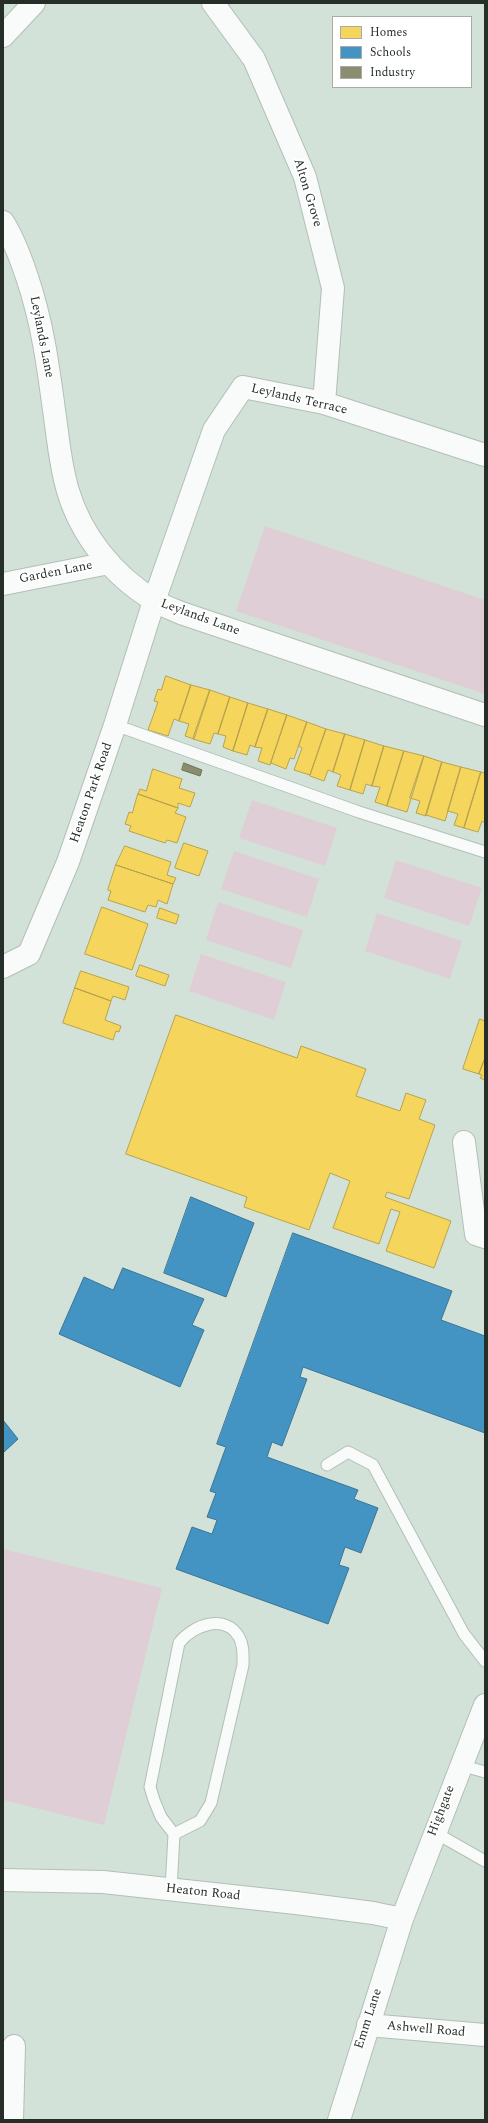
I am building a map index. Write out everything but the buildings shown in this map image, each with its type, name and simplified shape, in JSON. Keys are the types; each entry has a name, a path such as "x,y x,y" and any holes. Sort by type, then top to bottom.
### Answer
{"street":[{"path":"3,36 34,3"},
{"name":"Alton Grove","path":"213,3 254,59 305,177 332,288 324,403"},
{"name":"Leylands Lane","path":"3,222 23,265 36,302 46,356 60,455 68,492 94,545 109,563 128,581 154,601 189,616 485,715"},
{"name":"Leylands Terrace","path":"154,601 214,430 243,387 324,403 485,455"},
{"name":"Garden Lane","path":"3,584 109,563"},
{"name":"Heaton Park Road","path":"3,967 29,954 68,862 115,725 154,601"},
{"path":"464,1142 476,1234 485,1237"},
{"name":"Highgate","path":"402,1919 434,1832 485,1705"},
{"name":"Heaton Road","path":"3,1880 103,1882 311,1905 402,1919"},
{"name":"Emm Lane","path":"339,2120 402,1919"},
{"name":"Ashwell Road","path":"368,2025 485,2035"},
{"path":"12,2120 14,2046"}],"lane":[{"path":"115,725 359,812 485,852"},
{"path":"327,1465 348,1452 373,1465 464,1634 485,1661"},
{"path":"171,1890 174,1834 161,1817 150,1787 179,1643 186,1635 208,1623 233,1629 240,1638 243,1650 243,1665 211,1803 200,1821 174,1834"},
{"path":"460,1766 485,1772"},
{"path":"434,1832 485,1861"}],"shaded area":[{"path":"265,526 485,600 485,694 236,611"},
{"path":"252,800 337,828 325,866 239,838"},
{"path":"234,851 319,879 307,917 221,889"},
{"path":"396,860 482,888 469,926 384,898"},
{"path":"218,902 303,930 291,968 206,940"},
{"path":"377,913 462,941 450,979 365,951"},
{"path":"201,954 286,982 274,1020 189,991"},
{"path":"3,1549 162,1588 104,1825 3,1800"}]}
